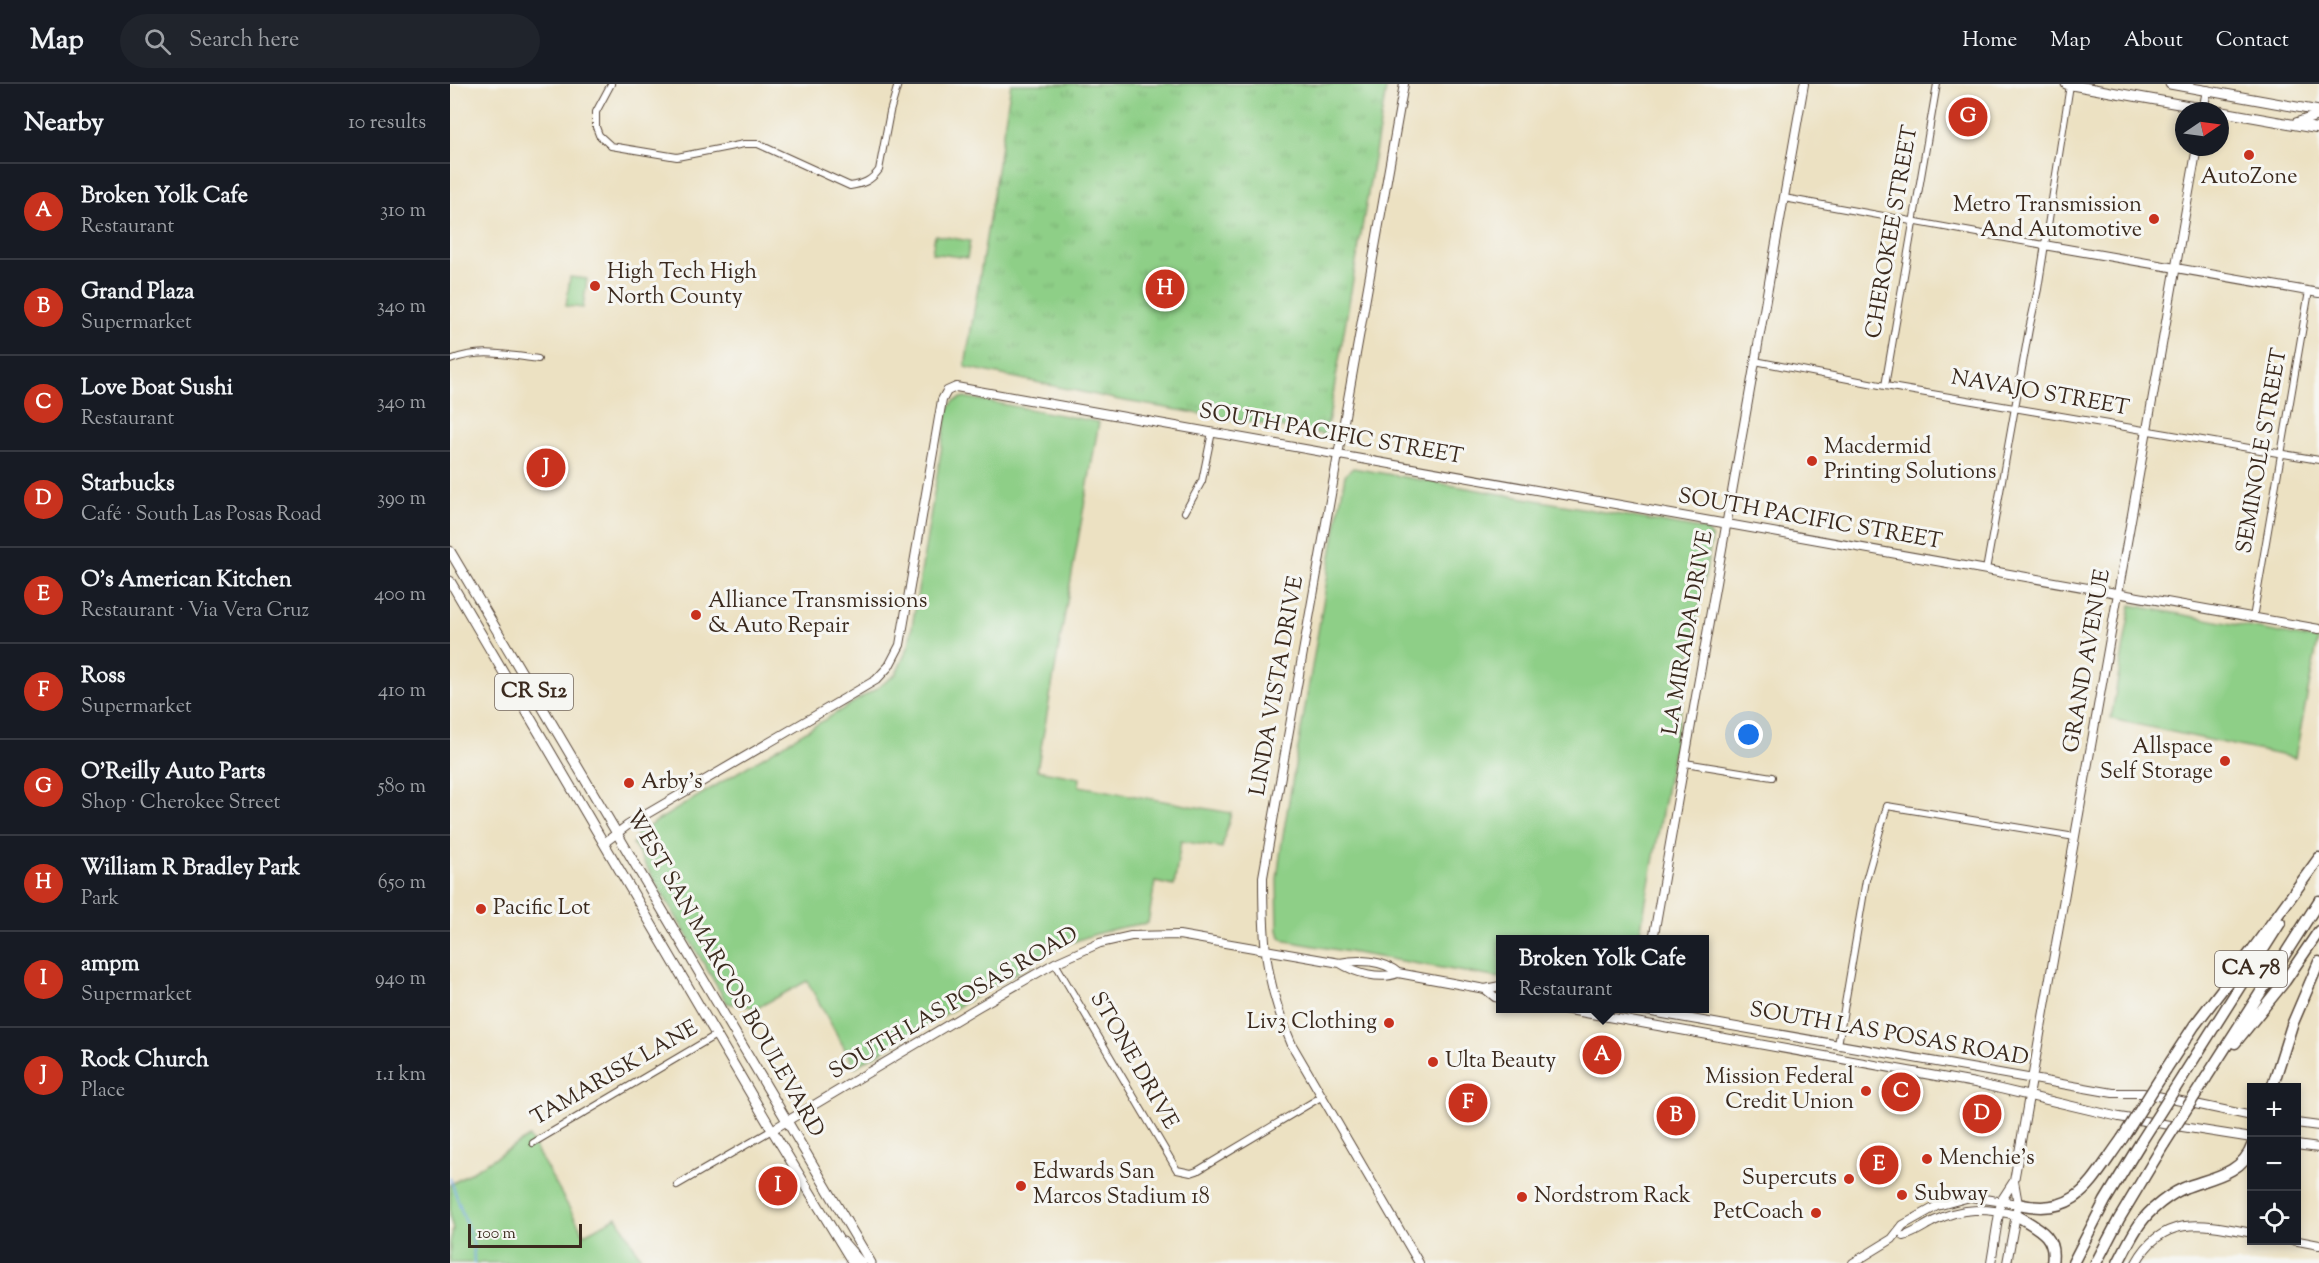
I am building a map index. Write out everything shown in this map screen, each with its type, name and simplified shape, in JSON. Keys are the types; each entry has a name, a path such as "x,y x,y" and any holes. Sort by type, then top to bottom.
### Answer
{"highway":[{"path":"2017,1210 2044,1209 2071,1200 2084,1191 2122,1139 2194,1026 2319,860"},
{"name":"CA 78","path":"2073,1263 2105,1201 2141,1142 2319,860"},
{"name":"CA 78","path":"2096,1263 2164,1144 2319,901"},
{"path":"2206,1078 2285,981 2319,931"},
{"path":"2274,1083 2292,1025 2319,962"},
{"path":"2118,1263 2137,1227 2153,1209 2183,1188 2229,1172 2247,1155"},
{"path":"2017,1210 2047,1236 2052,1244 2052,1263"}],"main road":[{"name":"LINDA VISTA DRIVE","path":"1404,84 1263,877 1264,950 1278,1012 1292,1045 1321,1097 1419,1263"},
{"path":"2068,84 2175,104"},
{"path":"2170,84 2207,87 2319,111"},
{"path":"2205,102 2207,87"},
{"path":"2229,113 2319,129"},
{"path":"2293,124 2319,116"},
{"name":"GRAND AVENUE","path":"2007,1263 2017,1210 2014,1181 2195,156"},
{"name":"WEST SAN MARCOS BOULEVARD","path":"450,551 619,833 871,1263"},
{"name":"WEST SAN MARCOS BOULEVARD","path":"450,581 772,1130 853,1263"},
{"name":"SOUTH LAS POSAS ROAD","path":"772,1130 1055,963 1100,943 1131,936 1158,934 1201,938 1340,963 1353,971 1388,977 1398,973 1485,989 1496,987"},
{"name":"SOUTH LAS POSAS ROAD","path":"1485,989 1496,997"},
{"name":"SOUTH LAS POSAS ROAD","path":"1583,1013 1974,1083 2119,1117 2247,1137"},
{"name":"SOUTH LAS POSAS ROAD","path":"1663,1013 2113,1093 2143,1094 2247,1115"},
{"path":"2301,1124 2319,1126"},
{"path":"2301,1145 2319,1148"},
{"name":"GRAND AVENUE","path":"1991,1263 2001,1201 2014,1181"},
{"path":"1853,1263 1892,1239 1903,1225 1937,1206 1970,1197 2001,1201 2017,1210"},
{"path":"1905,1236 1950,1214 1970,1209 2017,1210"},
{"path":"837,1237 848,1245 861,1263"}],"street":[{"path":"611,84 596,112 596,127 599,135 611,146 678,157 744,144 758,144 850,186 864,184 879,170 898,84"},
{"name":"LA MIRADA DRIVE","path":"1654,935 1804,84"},
{"name":"CHEROKEE STREET","path":"1885,386 1937,84"},
{"path":"1986,570 2038,289 2068,84"},
{"path":"1784,198 2319,293"},
{"name":"SEMINOLE STREET","path":"2253,618 2309,291"},
{"path":"450,360 484,352 538,359"},
{"name":"NAVAJO STREET","path":"1755,361 1885,386 2319,460"},
{"name":"SOUTH PACIFIC STREET","path":"604,843 876,680 889,666 900,645 942,400 948,391 963,387 2319,629"},
{"path":"1185,512 1202,481 1212,432"},
{"path":"1685,763 1772,777"},
{"path":"1838,1045 1866,880 1887,806 2075,837"},
{"name":"STONE DRIVE","path":"1055,963 1172,1164 1183,1173 1197,1171 1321,1097"},
{"path":"1638,1024 1640,1013"},
{"name":"TAMARISK LANE","path":"533,1143 716,1035"},
{"path":"677,1185 772,1130"},
{"path":"2136,1263 2159,1234 2175,1227 2200,1224 2247,1232"},
{"path":"1892,1239 1905,1236"},
{"path":"2301,1242 2319,1245"}],"green space":[{"path":"1011,84 1387,84 1326,435 1119,400 965,367"},
{"path":"935,235 970,241 967,258 932,253"},
{"path":"570,277 587,279 583,308 566,306"},
{"path":"964,397 1099,422 1037,770 1080,778 1079,786 1231,813 1222,848 1181,841 1174,886 1155,882 1148,923 1101,932 1057,949 855,1067 807,981 757,1008 727,1003 633,844 637,833 876,689 896,674 909,645 948,409 954,401"},
{"path":"1353,468 1706,530 1712,538 1640,935 1496,935 1496,977 1286,941 1280,937 1277,879 1282,841 1345,475"},
{"path":"2131,605 2318,640 2295,758 2111,719"},
{"path":"529,1137 584,1234 617,1217 644,1263 450,1263 453,1229 450,1218 450,1185"}],"waterway":[{"path":"450,1178 473,1243 474,1263"}],"place":[{"name":"O'Reilly Auto Parts","path":"1968,117"},
{"name":"AutoZone","path":"2249,155"},
{"name":"Metro Transmission And Automotive","path":"2154,219"},
{"name":"High Tech High North County","path":"595,286"},
{"name":"William R Bradley Park","path":"1165,289"},
{"name":"Macdermid Printing Solutions","path":"1812,461"},
{"name":"Rock Church","path":"546,468"},
{"name":"Alliance Transmissions & Auto Repair","path":"696,615"},
{"name":"Allspace Self Storage","path":"2225,761"},
{"name":"Arby's","path":"629,783"},
{"name":"Pacific Lot","path":"481,909"},
{"name":"Liv3 Clothing","path":"1389,1023"},
{"name":"Broken Yolk Cafe","path":"1602,1055"},
{"name":"Ulta Beauty","path":"1433,1062"},
{"name":"Mission Federal Credit Union","path":"1866,1091"},
{"name":"Love Boat Sushi","path":"1901,1092"},
{"name":"Ross","path":"1468,1103"},
{"name":"Starbucks","path":"1982,1114"},
{"name":"Grand Plaza","path":"1676,1116"},
{"name":"Menchie's","path":"1927,1159"},
{"name":"O's American Kitchen","path":"1879,1165"},
{"name":"Supercuts","path":"1849,1179"},
{"name":"ampm","path":"778,1186"},
{"name":"Edwards San Marcos Stadium 18","path":"1021,1186"},
{"name":"Subway","path":"1902,1195"},
{"name":"Nordstrom Rack","path":"1522,1197"},
{"name":"PetCoach","path":"1816,1213"}]}
